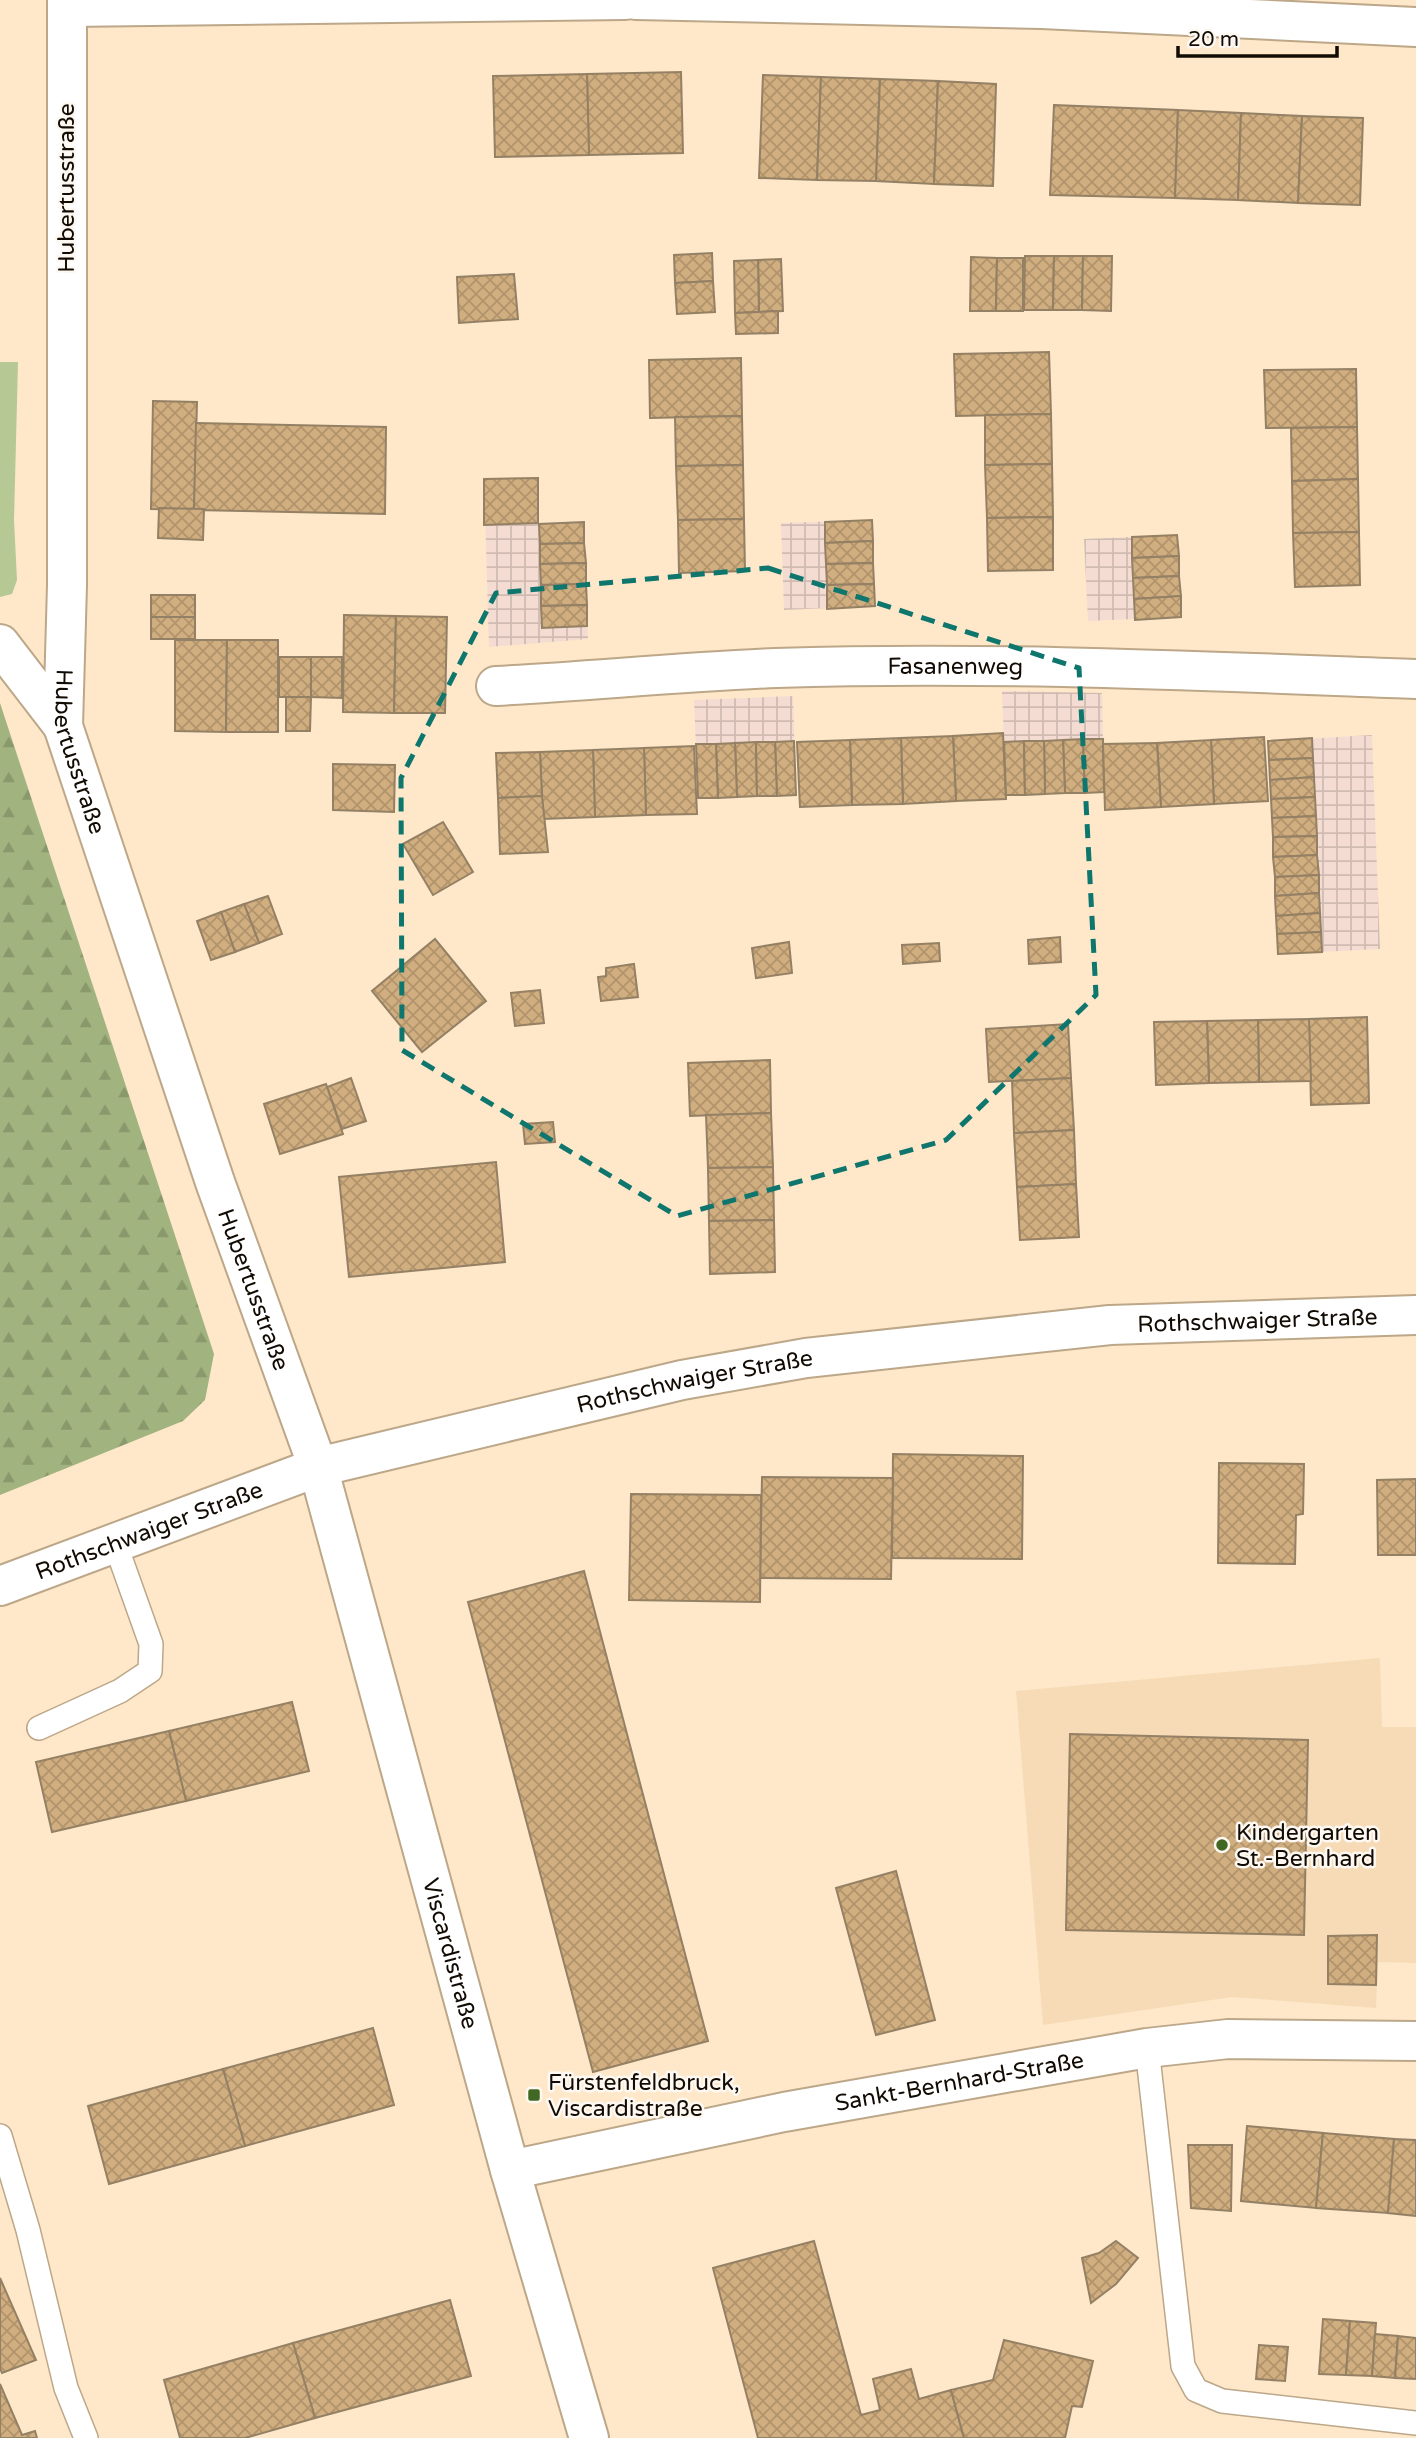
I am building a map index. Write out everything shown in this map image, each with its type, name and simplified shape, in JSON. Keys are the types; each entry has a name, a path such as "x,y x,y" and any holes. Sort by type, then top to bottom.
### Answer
{"street":[{"path":"67,3 625,0"},
{"path":"636,0 961,7 1416,27"},
{"name":"Hubertusstraße","path":"67,3 67,585 63,726 215,1182 318,1467"},
{"path":"0,645 63,726"},
{"name":"Fasanenweg","path":"496,686 775,668 941,666 1078,667 1416,679"},
{"name":"Rothschwaiger Straße","path":"0,1586 318,1467 562,1406 806,1358 1110,1325 1416,1315"},
{"name":"Viscardistraße","path":"318,1467 510,2170 589,2438"},
{"name":"Sankt-Bernhard-Straße","path":"510,2170 784,2112 1147,2049 1228,2039 1416,2041"}],"lane":[{"path":"39,1728 120,1691 150,1671 151,1644 115,1543"},
{"path":"1147,2049 1183,2366 1196,2390 1223,2401 1416,2423"},
{"path":"0,2136 28,2230 66,2388 86,2438"}],"highlighted area":[{"path":"768,568 1079,668 1096,995 946,1140 677,1216 402,1050 401,778 496,593"}],"shaded area":[{"path":"538,478 539,524 584,522 588,639 489,647 484,479"},
{"path":"872,520 875,606 784,610 781,523"},
{"path":"1177,535 1181,617 1088,621 1084,539"},
{"path":"1002,691 1102,693 1104,792 1006,795"},
{"path":"793,696 796,795 698,798 694,700"},
{"path":"1372,735 1380,949 1278,954 1268,741"},
{"name":"Kindergarten St.-Bernhard","path":"1380,1658 1382,1727 1416,1727 1416,1963 1378,1962 1376,2008 1232,1997 1043,2025 1016,1691"}],"green space":[{"path":"0,362 18,362 14,520 17,580 12,594 0,597"},
{"path":"0,703 214,1354 205,1400 183,1421 0,1495"}],"building":[{"path":"681,72 683,153 589,155 587,74"},
{"path":"587,74 589,155 495,157 493,76"},
{"path":"763,75 821,77 817,180 759,178"},
{"path":"821,77 880,79 876,181 817,180"},
{"path":"880,79 938,81 934,184 876,181"},
{"path":"938,81 996,84 993,186 934,184"},
{"path":"1054,105 1178,110 1175,198 1050,195"},
{"path":"1178,110 1241,113 1238,200 1175,198"},
{"path":"1241,113 1302,116 1298,203 1238,200"},
{"path":"1302,116 1363,118 1360,205 1298,203"},
{"path":"712,253 713,281 675,283 674,255"},
{"path":"1025,256 1054,256 1053,310 1024,310"},
{"path":"1054,256 1083,256 1082,310 1053,310"},
{"path":"1083,256 1112,256 1111,311 1082,310"},
{"path":"971,257 997,258 996,311 970,311"},
{"path":"997,258 1023,258 1023,311 996,311"},
{"path":"781,259 783,311 759,312 758,260"},
{"path":"758,260 759,312 735,313 734,261"},
{"path":"514,274 518,319 459,323 457,277"},
{"path":"713,281 715,312 677,314 675,283"},
{"path":"778,311 778,333 736,334 735,313"},
{"path":"1049,352 1051,414 956,416 954,354"},
{"path":"741,358 742,416 650,418 649,360"},
{"path":"1356,369 1357,427 1266,428 1264,370"},
{"path":"153,401 197,402 194,510 151,509"},
{"path":"1051,414 1052,464 985,465 985,415"},
{"path":"742,416 743,465 676,466 675,417"},
{"path":"196,423 386,427 385,514 194,510"},
{"path":"1357,427 1358,479 1292,481 1291,428"},
{"path":"1052,464 1053,517 987,518 985,465"},
{"path":"743,465 744,519 678,520 676,466"},
{"path":"538,478 538,523 484,525 484,479"},
{"path":"1358,479 1359,532 1293,533 1292,481"},
{"path":"159,508 204,509 203,540 158,538"},
{"path":"1053,517 1053,570 988,571 987,518"},
{"path":"744,519 745,571 679,573 678,520"},
{"path":"872,520 873,541 825,543 825,522"},
{"path":"584,522 584,543 540,544 539,524"},
{"path":"1359,532 1360,585 1295,587 1293,533"},
{"path":"1177,535 1179,556 1132,558 1132,537"},
{"path":"873,541 873,563 826,564 825,543"},
{"path":"584,543 586,563 540,564 540,544"},
{"path":"1179,556 1179,576 1133,578 1132,558"},
{"path":"586,563 586,584 541,585 540,564"},
{"path":"873,563 874,584 827,585 826,564"},
{"path":"1179,576 1181,596 1134,599 1133,578"},
{"path":"586,584 587,605 541,606 541,585"},
{"path":"874,584 875,606 827,609 827,585"},
{"path":"151,595 195,595 195,617 151,617"},
{"path":"1181,596 1181,617 1135,620 1134,599"},
{"path":"587,605 587,626 542,628 541,606"},
{"path":"344,615 396,616 394,713 343,712"},
{"path":"396,616 447,617 445,713 394,713"},
{"path":"151,617 195,617 195,639 151,639"},
{"path":"175,640 227,640 226,732 175,731"},
{"path":"227,640 278,640 278,732 226,732"},
{"path":"279,657 311,657 311,697 279,697"},
{"path":"311,657 342,657 342,698 311,697"},
{"path":"286,697 311,697 310,731 286,731"},
{"path":"1003,733 1006,799 956,801 953,736"},
{"path":"953,736 956,801 903,804 901,738"},
{"path":"1264,737 1268,801 1214,804 1211,740"},
{"path":"901,738 903,804 852,805 850,740"},
{"path":"1312,738 1313,758 1269,760 1268,741"},
{"path":"1083,739 1085,793 1065,793 1063,740"},
{"path":"1083,739 1103,739 1104,792 1085,793"},
{"path":"850,740 852,805 800,807 797,742"},
{"path":"1063,740 1065,793 1045,794 1044,741"},
{"path":"1211,740 1214,804 1161,807 1157,743"},
{"path":"794,741 796,795 777,796 775,742"},
{"path":"1024,741 1025,795 1006,795 1004,742"},
{"path":"1024,741 1044,741 1045,794 1025,795"},
{"path":"756,742 757,796 737,797 735,743"},
{"path":"756,742 775,742 777,796 757,796"},
{"path":"735,743 737,797 718,798 716,744"},
{"path":"1157,743 1161,807 1105,810 1103,744"},
{"path":"696,744 716,744 718,798 698,798"},
{"path":"694,746 697,814 646,815 644,748"},
{"path":"644,748 646,815 595,817 593,750"},
{"path":"593,750 595,817 543,819 540,752"},
{"path":"540,752 542,796 498,798 496,753"},
{"path":"1313,758 1314,777 1270,780 1269,760"},
{"path":"333,764 395,765 394,812 333,810"},
{"path":"1314,777 1315,797 1271,799 1270,780"},
{"path":"542,796 548,852 500,854 498,798"},
{"path":"1315,797 1316,816 1272,818 1271,799"},
{"path":"1316,816 1317,836 1273,837 1272,818"},
{"path":"443,822 473,872 433,895 403,844"},
{"path":"1317,836 1317,855 1273,857 1273,837"},
{"path":"1317,855 1319,875 1275,877 1273,857"},
{"path":"1319,875 1319,893 1275,896 1275,877"},
{"path":"1319,893 1320,913 1276,916 1275,896"},
{"path":"268,896 282,934 259,943 244,904"},
{"path":"244,904 259,943 235,952 221,912"},
{"path":"221,912 235,952 211,960 197,921"},
{"path":"1320,913 1321,932 1277,934 1276,916"},
{"path":"1321,932 1322,952 1278,954 1277,934"},
{"path":"1060,937 1061,962 1029,964 1028,940"},
{"path":"435,939 486,1001 422,1052 372,991"},
{"path":"789,942 792,973 756,978 752,948"},
{"path":"939,943 940,961 903,964 902,945"},
{"path":"634,964 638,997 601,1001 598,977 606,976 606,968"},
{"path":"540,990 544,1023 515,1026 511,993"},
{"path":"1367,1017 1369,1103 1311,1105 1309,1019"},
{"path":"1309,1019 1311,1081 1259,1082 1258,1020"},
{"path":"1258,1020 1259,1082 1209,1083 1207,1021"},
{"path":"1207,1021 1209,1083 1156,1085 1154,1022"},
{"path":"1068,1024 1071,1078 989,1082 986,1029"},
{"path":"770,1060 771,1113 690,1116 688,1063"},
{"path":"351,1078 366,1121 342,1129 327,1087"},
{"path":"1071,1078 1074,1130 1014,1133 1012,1081"},
{"path":"326,1084 343,1134 280,1154 264,1104"},
{"path":"771,1113 773,1167 708,1168 706,1115"},
{"path":"553,1122 555,1142 525,1144 523,1124"},
{"path":"1074,1130 1076,1184 1017,1187 1014,1133"},
{"path":"496,1162 505,1262 349,1277 339,1177"},
{"path":"773,1167 774,1220 709,1221 708,1168"},
{"path":"1076,1184 1079,1237 1020,1240 1017,1187"},
{"path":"774,1220 775,1272 710,1274 709,1221"},
{"path":"893,1454 1023,1456 1022,1559 892,1558"},
{"path":"1219,1463 1304,1464 1303,1514 1296,1515 1295,1564 1218,1563"},
{"path":"762,1477 893,1478 891,1579 760,1578"},
{"path":"1416,1479 1416,1555 1378,1555 1377,1480"},
{"path":"631,1494 761,1495 760,1602 629,1600"},
{"path":"584,1571 708,2041 593,2072 468,1602"},
{"path":"292,1702 309,1771 186,1801 169,1731"},
{"path":"169,1731 186,1801 52,1832 36,1762"},
{"path":"1070,1734 1308,1740 1304,1935 1066,1930"},
{"path":"896,1871 935,2020 876,2035 836,1888"},
{"path":"1377,1935 1376,1985 1328,1984 1328,1936"},
{"path":"373,2028 394,2105 245,2146 223,2069"},
{"path":"223,2069 245,2146 109,2184 88,2106"},
{"path":"1247,2126 1323,2133 1316,2208 1241,2201"},
{"path":"1323,2133 1394,2139 1388,2213 1316,2208"},
{"path":"1394,2139 1416,2140 1416,2216 1388,2213"},
{"path":"1188,2145 1232,2145 1231,2211 1191,2208"},
{"path":"814,2241 861,2415 880,2410 873,2379 911,2369 919,2399 951,2390 964,2438 758,2438 713,2268"},
{"path":"1116,2241 1138,2258 1116,2284 1091,2303 1082,2258 1099,2253"},
{"path":"0,2278 36,2360 2,2373 0,2368"},
{"path":"450,2300 471,2376 315,2418 293,2343"},
{"path":"1323,2319 1350,2321 1346,2375 1319,2374"},
{"path":"1350,2321 1376,2323 1372,2376 1346,2375"},
{"path":"1375,2334 1398,2336 1395,2378 1372,2376"},
{"path":"1398,2336 1416,2338 1416,2379 1395,2378"},
{"path":"1004,2340 1093,2361 1082,2407 1072,2406 1065,2438 964,2438 951,2390 993,2380"},
{"path":"293,2343 315,2418 245,2438 180,2438 164,2380"},
{"path":"1259,2345 1288,2347 1285,2381 1256,2379"},
{"path":"0,2384 22,2435 35,2431 37,2438 0,2438"}],"place":[{"name":"Kindergarten St.-Bernhard","path":"1222,1845"},
{"name":"Fürstenfeldbruck, Viscardistraße","path":"534,2095"}]}
